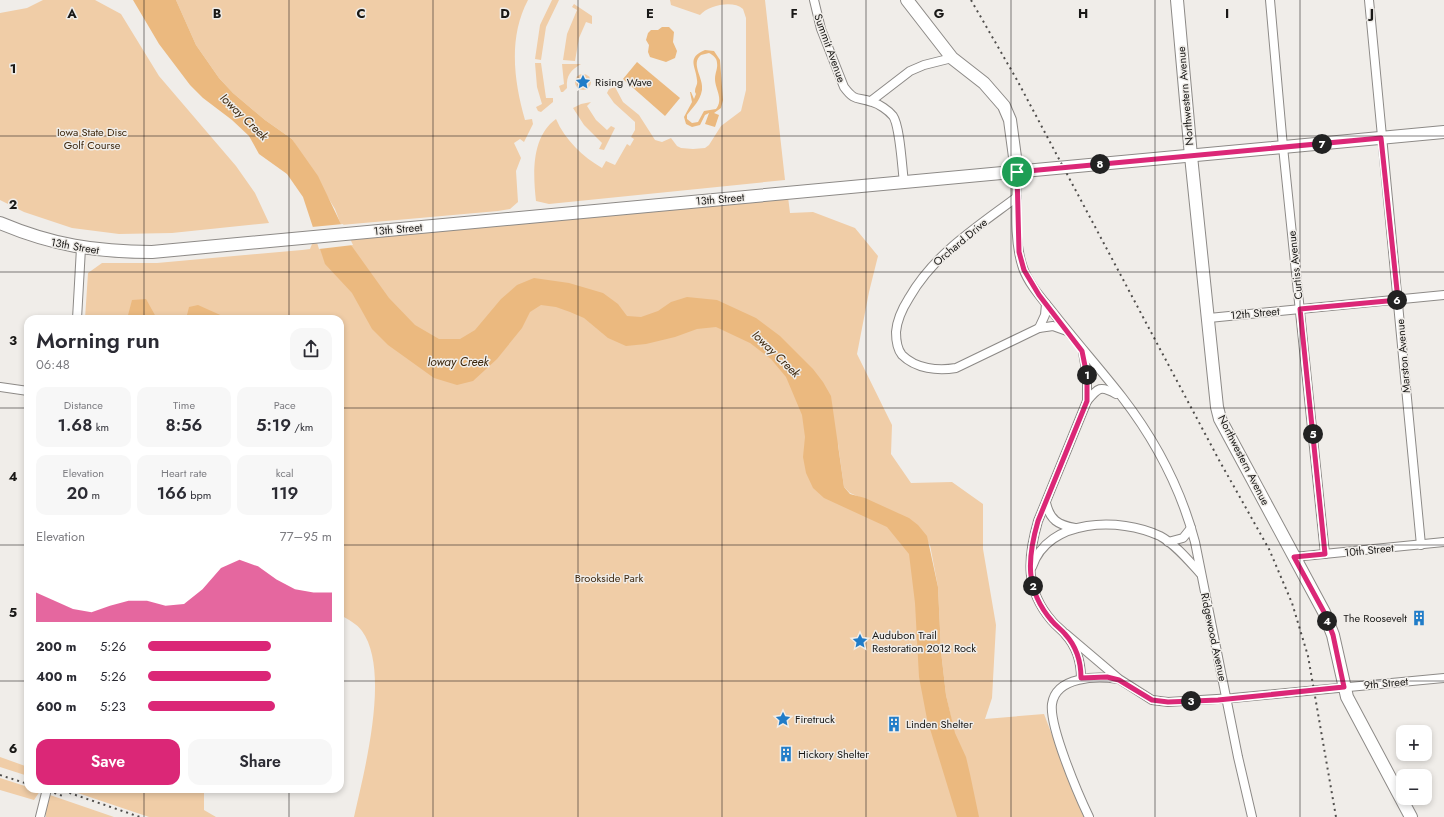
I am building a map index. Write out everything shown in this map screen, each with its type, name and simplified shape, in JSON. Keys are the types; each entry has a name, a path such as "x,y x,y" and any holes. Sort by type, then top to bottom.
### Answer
{"main road":[{"name":"Ridgewood Avenue","path":"908,0 952,58 984,83 1004,106 1010,120 1017,172"},
{"name":"Northwestern Avenue","path":"1177,0 1191,156 1209,318 1217,407 1220,419 1324,612 1333,635 1347,697 1412,817"},
{"name":"13th Street","path":"0,223 29,235 80,248 103,251 152,252 1444,132"}],"street":[{"name":"Summit Avenue","path":"814,0 822,29 844,87 850,95 857,100 871,101 881,106 893,116 898,131 904,182"},
{"name":"Curtiss Avenue","path":"1270,0 1283,147 1325,554"},
{"name":"Marston Avenue","path":"1369,0 1421,545"},
{"path":"871,101 910,71 924,65 952,58"},
{"name":"Ridgewood Avenue","path":"1017,172 1020,258 1024,270 1046,304 1082,351 1122,397 1164,461 1177,488 1191,528 1252,817"},
{"name":"Orchard Drive","path":"1017,197 936,260 922,277 898,319 896,338 901,354 916,364 943,371 966,365 1040,328 1053,326 1067,331"},
{"path":"76,315 80,248"},
{"name":"12th Street","path":"1209,318 1444,296"},
{"path":"1040,328 1045,315 1046,304"},
{"path":"1082,351 1087,376 1087,401"},
{"path":"0,387 24,390"},
{"path":"1089,817 1071,773 1052,714 1055,695 1072,682 1081,678 1081,663 1077,650 1066,634 1052,622 1041,606 1033,589 1029,561 1032,540 1087,401 1096,390 1101,388 1107,388 1122,397"},
{"path":"1046,503 1048,512 1053,520 1060,525 1076,528"},
{"path":"1030,571 1034,559 1043,547 1055,536 1076,528 1096,525 1140,529 1161,537 1182,553 1200,573"},
{"path":"1168,542 1178,540 1191,528"},
{"name":"10th Street","path":"1294,557 1444,542"},
{"name":"9th Street","path":"1066,634 1119,680 1152,700 1168,702 1226,699 1444,678"},
{"name":"9th Street","path":"1081,678 1107,677 1119,680"},
{"path":"40,817 45,793"}],"green space":[{"name":"Iowa State Disc Golf Course","path":"43,0 95,0 121,14 159,76 236,166 255,193 269,223 172,233 119,234 72,228 24,212 0,200 0,13 27,8"},
{"path":"176,0 528,0 518,29 515,44 515,60 518,90 525,120 532,119 533,124 524,142 520,139 514,143 521,158 516,171 518,202 510,209 498,211 341,225 335,209 292,139 265,120 233,93 219,78 196,45"},
{"path":"552,0 559,0 546,27 541,60 535,59 540,25"},
{"path":"670,0 765,0 785,180 549,204 536,201 534,168 538,146 548,127 556,119 564,134 575,147 588,159 602,168 606,161 615,165 627,144 630,146 634,139 631,137 635,130 635,122 614,103 607,93 609,89 615,87 623,102 639,115 655,140 662,142 671,138 677,146 681,148 705,148 709,145 721,126 741,111 746,90 746,18 743,9 739,6 727,4 715,6 700,15 671,5"},
{"path":"574,4 592,16 592,24 586,22 579,38 575,61 563,60 567,34 577,10 572,7"},
{"path":"535,63 541,63 546,98 553,98 553,102 541,112 538,111 536,107 542,104 537,87"},
{"path":"562,64 581,64 574,68 570,73 567,80 567,88 561,92 559,86 564,84"},
{"path":"583,74 590,79 591,82 586,89 583,90 576,85 575,82 580,75"},
{"path":"591,102 587,106 596,120 607,130 611,126 615,128 604,150 599,149 602,143 584,125 573,108 581,104"},
{"name":"Brookside Park","path":"788,197 790,213 813,212 855,228 878,256 869,292 857,354 892,425 891,454 911,483 952,482 983,504 983,549 996,625 992,698 985,719 1044,714 1075,795 1087,817 354,817 369,749 375,696 374,671 370,649 360,628 344,617 344,315 85,315 88,273 102,263 157,263 310,249 312,244","holes":["838,444 844,487 850,493 899,514 930,545 938,587 941,651 946,695 952,722 931,647 915,534 828,487"]},
{"path":"0,757 24,766 24,775 0,767"},
{"path":"0,778 24,786 24,793 39,793 34,800 0,790"},
{"path":"78,793 204,793 204,810 216,817 149,817"},
{"path":"49,794 114,817 46,817 45,809"}],"water":[{"name":"Ioway Creek","path":"133,0 176,0 196,45 219,78 233,93 265,120 292,139 318,176 351,245 389,298 415,325 439,339 460,339 475,330 501,299 517,285 534,278 569,283 603,293 618,304 627,316 641,317 658,311 671,302 687,297 717,300 756,318 780,336 813,369 831,396 844,487 850,494 865,498 909,518 918,525 927,536 938,587 941,651 946,695 955,733 966,757 979,817 957,817 927,719 919,677 915,603 909,554 887,527 824,498 813,488 806,473 803,457 805,437 802,415 786,377 771,359 750,343 716,327 697,329 675,337 646,344 626,346 608,338 584,318 556,307 541,305 530,312 522,328 497,359 473,381 457,385 434,378 388,345 372,329 352,293 325,264 303,197 287,174 259,154 249,136 232,120 203,98 190,85 159,44"},
{"path":"662,27 669,27 674,32 673,42 677,51 675,58 666,62 650,57 648,52 649,45 646,40 648,33 651,30 658,30"},
{"path":"705,50 714,51 720,60 723,100 721,108 714,113 719,115 715,127 705,124 709,113 705,115 700,125 692,127 686,124 684,117 692,102 690,92 694,99 696,94 695,90 697,82 694,59 699,53","holes":["709,53 717,61 715,83 719,102 716,109 704,111 698,122 692,123 687,119 687,115 698,101 702,90 697,63 701,55"]},
{"path":"637,62 680,98 665,116 623,79"},
{"path":"146,299 155,315 128,315 132,300"},
{"path":"198,305 220,315 187,315 189,307"}],"pier":[{"path":"343,224 353,245 319,249 312,227"}],"railway":[{"path":"971,0 1017,80 1219,460 1269,549 1292,603 1308,656 1336,817"},
{"path":"0,775 24,783"},
{"path":"54,793 63,796"},
{"path":"70,793 140,817"}],"place":[{"name":"Rising Wave","path":"583,82"},
{"name":"The Roosevelt","path":"1419,618"},
{"name":"Audubon Trail Restoration 2012 Rock","path":"860,641"},
{"name":"Firetruck","path":"783,719"},
{"name":"Linden Shelter","path":"894,724"},
{"name":"Hickory Shelter","path":"786,754"}],"route":[{"path":"1381,138 1398,300 1300,309 1325,554 1294,557 1324,612 1333,635 1344,687 1218,700 1168,702 1152,700 1119,680 1107,677 1081,678 1081,663 1077,650 1066,634 1052,622 1041,606 1033,589 1029,561 1032,540 1038,521 1067,454 1087,401 1087,376 1082,351 1039,295 1024,270 1019,252 1017,172 1381,138"}]}
